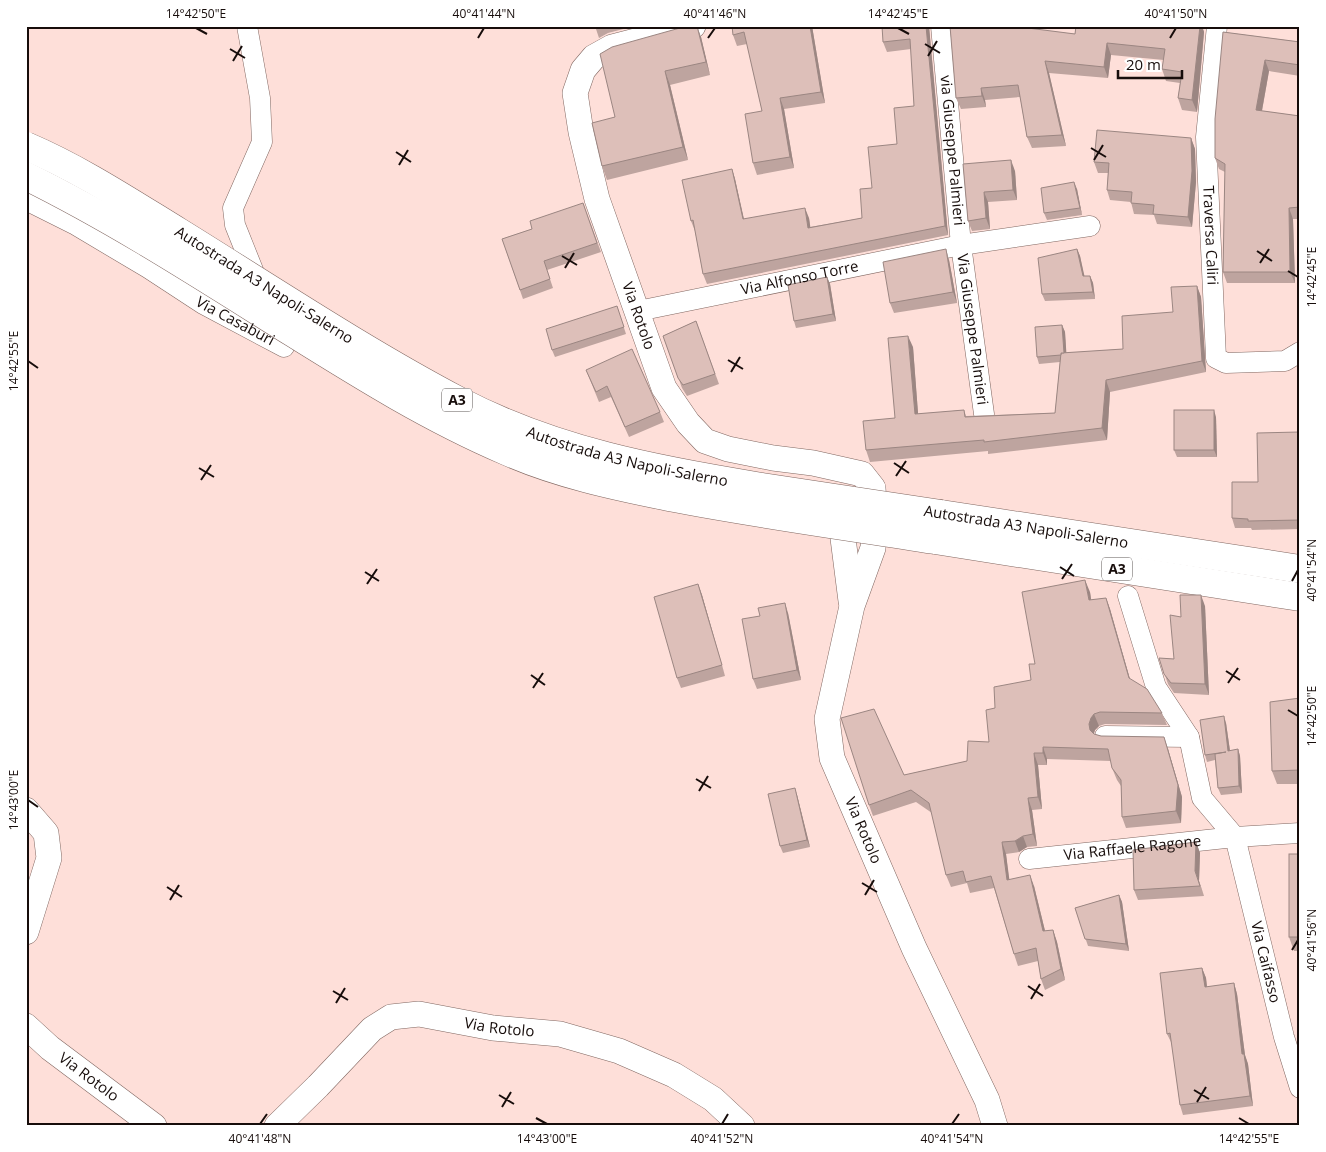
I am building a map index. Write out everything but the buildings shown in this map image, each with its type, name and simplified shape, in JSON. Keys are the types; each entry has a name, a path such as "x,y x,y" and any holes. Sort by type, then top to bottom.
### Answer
{"highway":[{"name":"Autostrada A3 Napoli-Salerno","path":"26,146 73,168 386,359 460,401 518,428 565,445 622,462 681,474 1300,569"},
{"name":"Autostrada A3 Napoli-Salerno","path":"26,176 117,224 368,380 451,426 508,452 569,474 623,488 708,504 1300,597"}],"street":[{"name":"Via Casaburi","path":"26,200 74,224 148,268 203,304 284,347 235,226 233,208 262,142 260,98 247,26"},
{"name":"Via Rotolo","path":"693,26 612,47 594,57 583,70 575,92 581,132 597,199 664,388 688,424 705,441 737,451 813,463 862,474 873,488 875,520 873,548 852,606 827,719 832,758 914,948 987,1100 996,1126"},
{"name":"via Giuseppe Palmieri","path":"941,26 961,244"},
{"name":"Traversa Caliri","path":"1217,26 1206,137 1216,358 1226,363 1284,361 1300,352"},
{"path":"961,244 1090,226"},
{"name":"Via Alfonso Torre","path":"638,311 961,244"},
{"name":"Via Giuseppe Palmieri","path":"961,244 984,414"},
{"name":"Via Rotolo","path":"813,463 832,484 841,512 852,606"},
{"path":"1128,596 1156,687 1189,737 1202,798 1235,836"},
{"path":"1105,736 1189,737"},
{"path":"26,810 46,833 49,858 26,932"},
{"name":"Via Raffaele Ragone","path":"1029,858 1235,836 1300,833"},
{"name":"Via Caifasso","path":"1235,836 1284,1036 1300,1088"},
{"name":"Via Rotolo","path":"277,1126 372,1029 391,1017 419,1014 493,1028 560,1034 619,1051 674,1075 697,1089 713,1099 742,1126"},
{"name":"Via Rotolo","path":"26,1026 50,1048 154,1126"}]}
